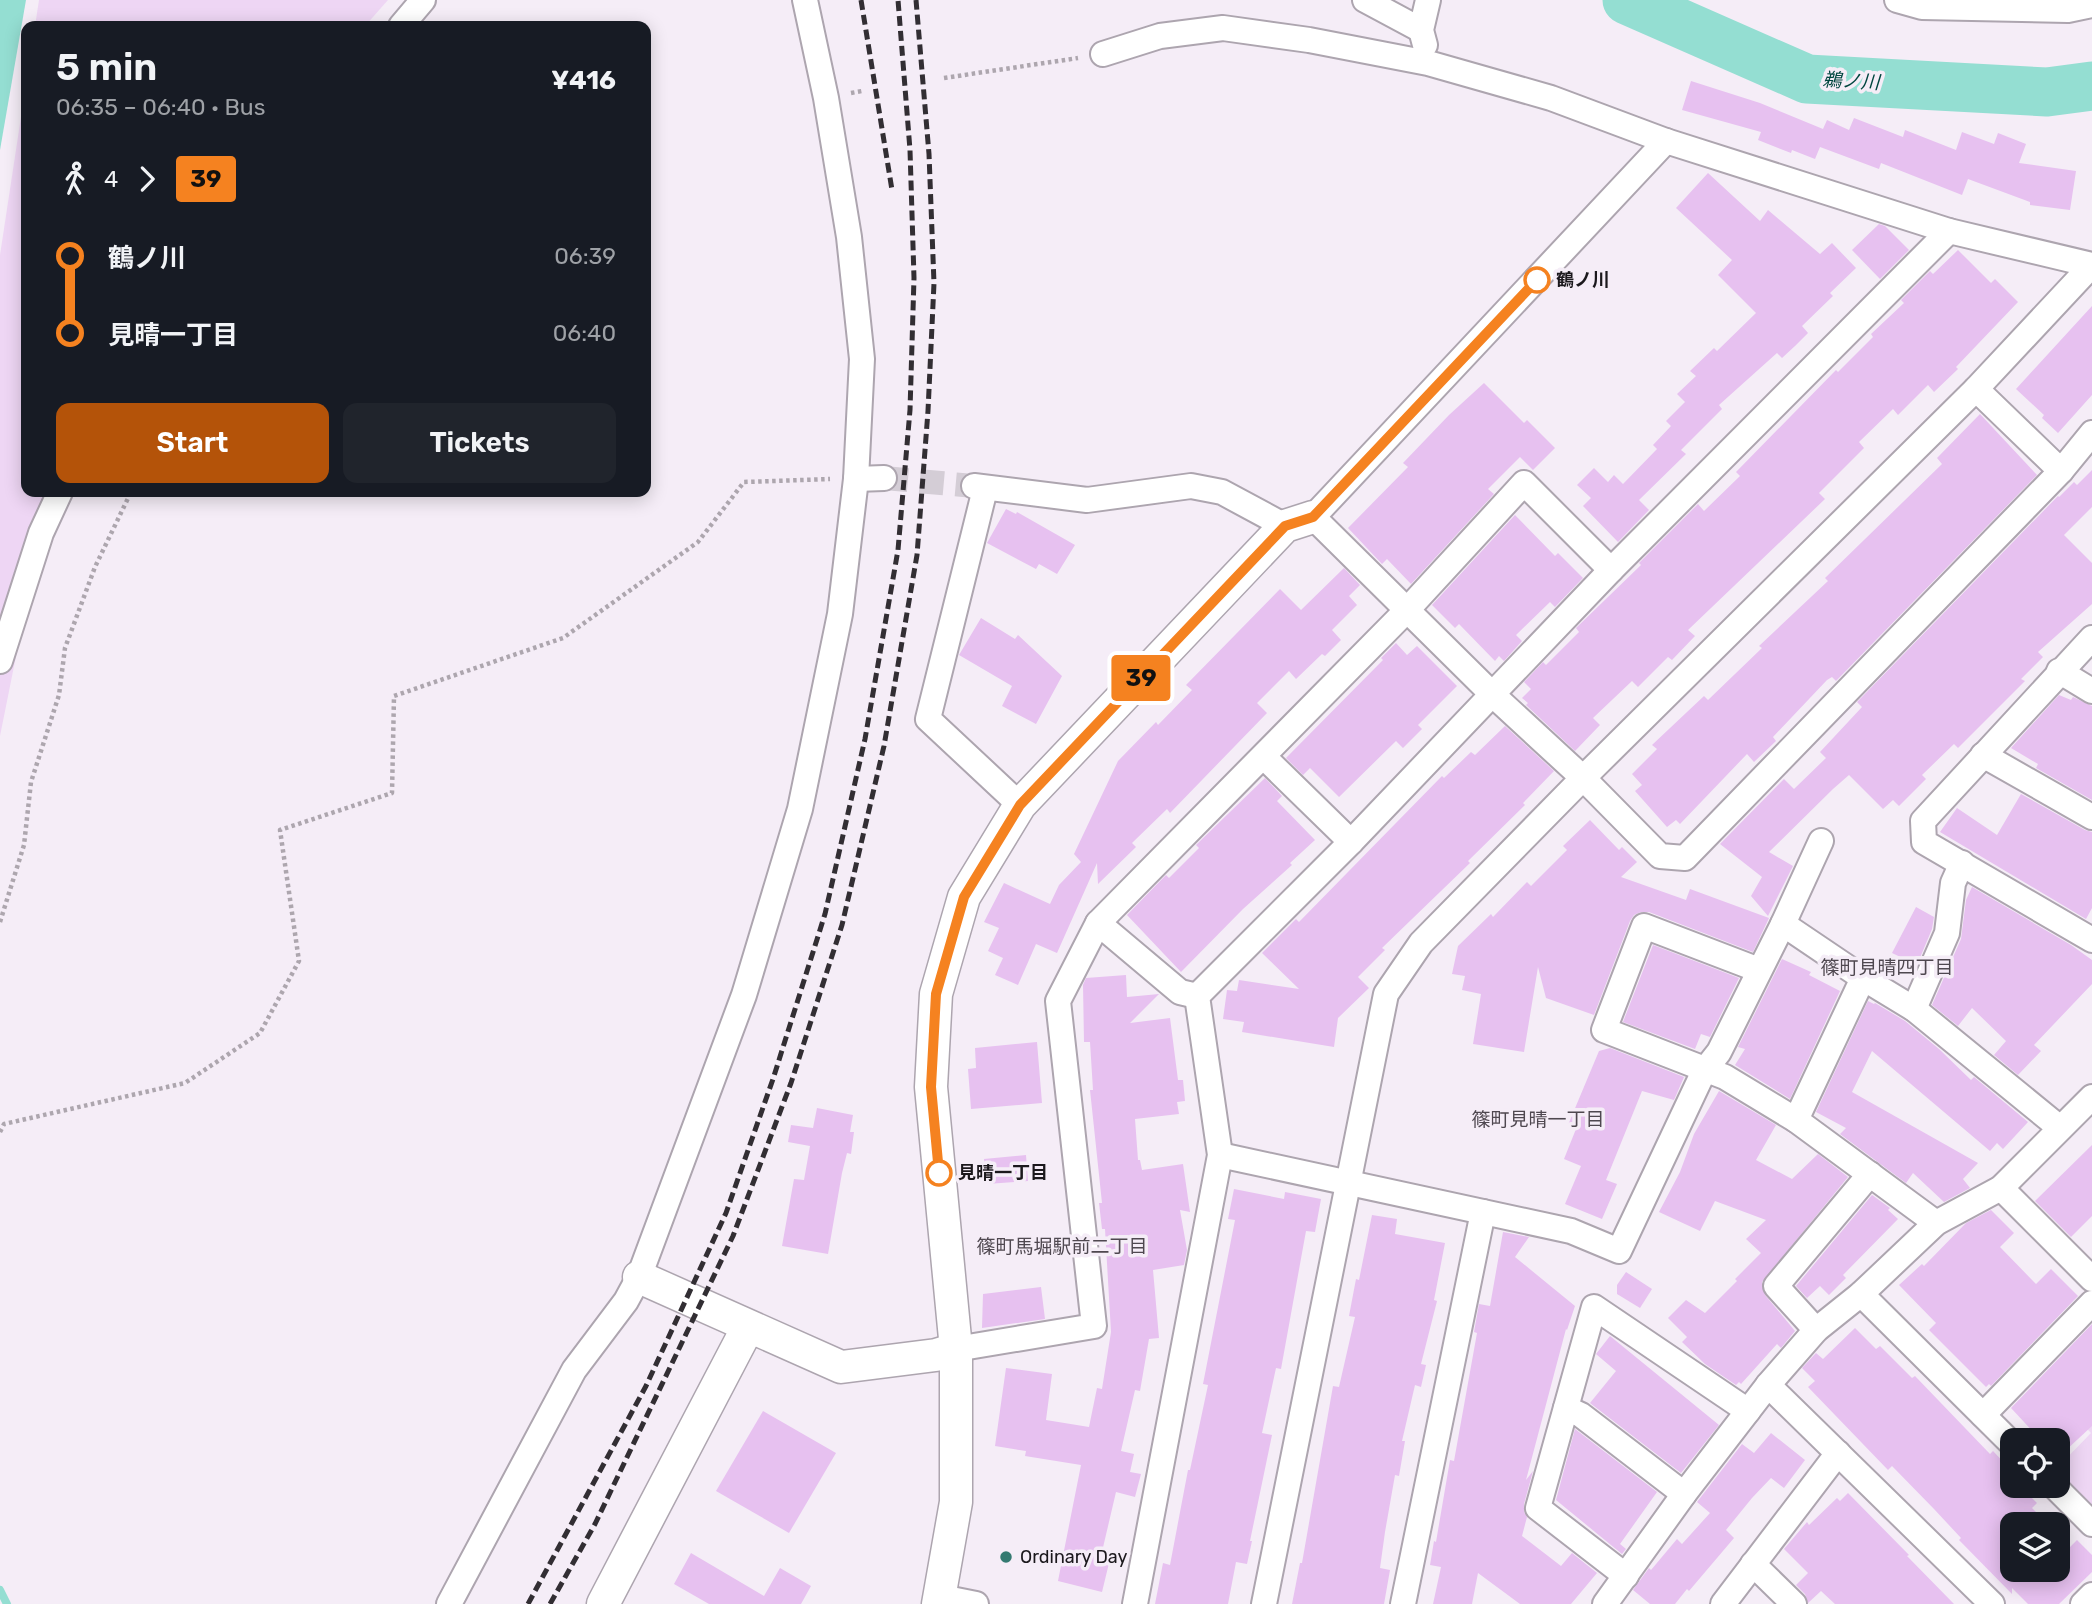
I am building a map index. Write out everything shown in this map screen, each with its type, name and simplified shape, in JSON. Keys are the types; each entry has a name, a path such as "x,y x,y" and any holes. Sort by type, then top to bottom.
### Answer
{"street":[{"path":"405,21 423,0"},
{"path":"449,1604 574,1370 626,1301 639,1277 744,995 800,809 840,614 856,479 862,359 849,237 826,98 805,0"},
{"path":"1365,0 1422,30"},
{"path":"1428,0 1422,30 1429,63"},
{"path":"1897,0 1922,7 2068,10 2092,5"},
{"path":"1103,54 1160,36 1223,28 1309,40 1429,63 1551,98 1666,141 1949,231 2092,265 1976,389 1583,778 1421,943 1386,995 1264,1604"},
{"path":"976,1604 940,1601 956,1502 956,1349 931,1087 936,994 964,897 1020,805 1299,522 1666,141"},
{"path":"1197,996 1351,842 1611,570 1949,231"},
{"path":"1976,389 2061,471"},
{"path":"1020,805 928,719 979,488 1087,500 1191,486 1222,492 1299,522 1407,610 1493,695 1583,778 1660,856 1685,858 2061,471 2092,433"},
{"path":"856,479 884,478"},
{"path":"639,1277 841,1367 936,1355 956,1349 1094,1326 1058,1001 1098,923 1407,610 1524,483 1611,570"},
{"path":"0,661 41,533 58,497"},
{"path":"2092,638 1923,821 1924,842 2092,940"},
{"path":"2059,671 2092,691"},
{"path":"1983,755 2092,817"},
{"path":"1264,757 1351,842"},
{"path":"1220,1155 1571,1231 1619,1251 1704,1071 1719,1052 1821,841"},
{"path":"1914,1009 1947,933 1953,883 1962,863"},
{"path":"1098,923 1180,992 1197,996"},
{"path":"1783,924 1914,1009 2060,1128"},
{"path":"1759,970 1644,926 1604,1030 1725,1077 1796,1120 1936,1223"},
{"path":"1796,1120 1863,978"},
{"path":"1135,1604 1220,1155 1197,996"},
{"path":"1605,1604 1684,1494 1768,1385 1816,1330 1861,1294 1936,1223 2001,1188 2092,1097"},
{"path":"1816,1330 1776,1286 1870,1174"},
{"path":"2001,1188 2092,1279"},
{"path":"1403,1604 1483,1212"},
{"path":"1861,1294 2000,1432"},
{"path":"1983,1415 2092,1303"},
{"path":"1626,1576 1538,1508 1594,1307 1748,1412"},
{"path":"603,1604 748,1327"},
{"path":"1768,1385 1993,1604"},
{"path":"1566,1408 1581,1415 1684,1494"},
{"path":"1723,1604 1838,1453"},
{"path":"2066,1498 2092,1524"},
{"path":"1753,1564 1794,1604"},
{"path":"2083,1604 2092,1595"}],"path":[{"path":"944,78 1103,54"},
{"path":"0,1132 4,1124 185,1083 261,1033 299,961 280,830 392,793 394,696 563,638 698,542 744,482 856,479"},
{"path":"0,922 23,845 31,782 59,695 65,648 95,567 129,497"}],"shaded area":[{"path":"0,0 26,0 21,21 0,150"},
{"path":"39,0 388,0 369,21 36,21"},
{"path":"21,117 21,497 48,497 0,736 0,255"},
{"path":"2092,1392 2092,1510 2070,1487 2070,1455 2091,1433 2071,1412"}],"building":[{"path":"1691,81 1760,103 1823,129 1827,120 1849,130 1854,118 1903,137 1905,130 1956,150 1962,132 1994,144 1998,133 2026,144 2019,163 2076,171 2070,210 2030,205 2030,202 1968,179 1962,195 1881,163 1879,169 1820,147 1815,159 1792,150 1791,153 1758,140 1761,132 1682,110"},
{"path":"1708,173 1760,221 1768,210 1820,254 1832,243 1856,268 1830,293 1833,296 1802,326 1808,333 1795,346 1782,358 1777,353 1719,405 1722,409 1681,450 1686,454 1639,500 1649,510 1618,542 1583,506 1591,498 1577,485 1594,468 1608,482 1614,475 1623,484 1657,449 1653,445 1671,426 1666,421 1685,402 1677,394 1696,376 1690,371 1714,348 1717,351 1756,313 1718,275 1732,260 1676,208"},
{"path":"1879,224 1885,226 1909,250 1880,279 1852,250"},
{"path":"1958,250 1991,283 1995,279 2018,302 1934,392 1928,385 1898,415 1893,409 1859,442 1864,448 1819,493 1825,499 1688,630 1695,636 1672,660 1668,657 1638,687 1632,681 1593,718 1600,725 1575,751 1526,705 1528,703 1522,698 1531,689 1524,682 1543,662 1546,665 1579,632 1576,628 1641,565 1639,563 1698,504 1704,511 1740,476 1736,472 1836,370 1838,372 1873,337 1871,334 1904,303 1901,300 1930,271 1933,274"},
{"path":"2092,306 2092,395 2058,433 2042,418 2044,415 2016,389"},
{"path":"1484,383 1524,423 1527,420 1555,448 1533,470 1520,457 1488,489 1494,494 1411,584 1387,559 1382,564 1348,528 1408,467 1403,463"},
{"path":"1980,414 2037,475 1836,681 1832,677 1827,680 1773,737 1776,741 1754,762 1747,754 1680,824 1676,820 1667,827 1635,791 1642,785 1632,774 1657,749 1652,745 1704,696 1708,700 1762,648 1759,646 1828,581 1825,578 1942,464 1937,458"},
{"path":"2092,470 2092,507 2064,535 2092,563 2092,604 2038,652 2043,657 2021,679 2025,681 1958,748 1954,744 1922,775 1926,779 1899,806 1893,800 1883,809 1849,775 1833,789 1769,852 1793,866 1768,916 1751,896 1762,877 1720,844 1784,779 1794,789 1826,758 1820,752 1862,707 1857,702 2058,496 2074,482 2077,485"},
{"path":"1006,509 1016,514 1017,512 1075,545 1057,574 1039,564 1036,569 987,543"},
{"path":"1515,515 1555,556 1558,553 1583,578 1555,607 1550,602 1516,635 1522,641 1504,661 1499,656 1495,661 1459,624 1455,628 1432,605"},
{"path":"1344,568 1360,585 1349,596 1357,605 1332,630 1341,640 1296,679 1289,671 1257,703 1267,713 1170,813 1167,809 1132,843 1136,847 1098,884 1097,863 1057,953 1036,944 1018,985 995,975 1003,958 988,951 999,928 984,922 1004,883 1050,904 1059,885 1081,862 1074,854 1118,761 1192,690 1186,685 1280,589 1301,610"},
{"path":"981,618 1015,639 1018,635 1062,676 1036,724 1002,706 1012,686 959,655"},
{"path":"1396,643 1407,655 1417,646 1457,686 1418,725 1422,729 1403,748 1396,741 1339,797 1310,768 1303,775 1286,758 1383,660 1381,658"},
{"path":"2059,695 2071,700 2073,697 2092,706 2092,800 2036,768 2038,764 2011,748"},
{"path":"1505,726 1554,771 1523,803 1525,805 1468,861 1470,863 1382,948 1385,950 1358,977 1369,988 1338,1018 1334,1047 1242,1032 1244,1022 1223,1019 1227,990 1237,991 1239,980 1299,989 1262,953 1296,919 1299,922 1442,776 1444,778 1471,752 1475,755"},
{"path":"1265,778 1282,796 1277,801 1315,840 1181,972 1127,915 1166,875 1169,878 1199,848 1196,845"},
{"path":"2021,794 2092,832 2092,908 2086,919 1940,832 1957,808 1997,835"},
{"path":"1590,820 1619,850 1622,847 1637,862 1621,877 1686,900 1690,889 1769,918 1753,952 1649,912 1641,912 1634,915 1630,921 1594,1015 1546,998 1538,967 1524,1052 1473,1044 1481,994 1462,990 1465,976 1452,974 1458,946 1491,914 1493,917 1527,882 1531,886 1567,850 1563,846"},
{"path":"1972,887 2092,960 2092,984 2034,1045 2041,1051 2018,1075 1994,1055 2006,1041 1972,1008 1958,1026 1932,1005 1961,939 1966,900"},
{"path":"1916,907 1934,917 1932,929 1917,965 1892,953"},
{"path":"1653,945 1739,978 1710,1037 1701,1034 1695,1049 1623,1022"},
{"path":"1782,959 1811,972 1809,975 1840,991 1790,1099 1735,1065 1745,1049 1738,1047"},
{"path":"1126,975 1127,997 1159,994 1130,1023 1170,1018 1178,1080 1183,1080 1185,1101 1177,1102 1179,1114 1135,1119 1138,1160 1142,1170 1183,1164 1190,1212 1180,1210 1187,1250 1184,1265 1153,1270 1159,1338 1149,1339 1140,1391 1135,1390 1121,1451 1134,1454 1130,1472 1141,1474 1135,1497 1116,1492 1101,1556 1110,1559 1102,1592 1058,1581 1081,1465 1025,1456 1026,1451 995,1446 1006,1368 1052,1374 1046,1420 1089,1427 1097,1388 1102,1389 1111,1332 1105,1229 1102,1229 1099,1203 1102,1203 1090,1090 1093,1090 1090,1042 1084,1042 1083,985 1086,978"},
{"path":"1868,1001 1905,1021 1971,1080 1974,1077 2028,1122 2003,1149 1997,1143 1990,1151 1872,1051 1852,1092 1978,1163 1963,1179 1970,1188 1944,1202 1913,1173 1906,1183 1840,1134 1846,1128 1816,1112"},
{"path":"1037,1042 1042,1103 971,1109 968,1069 976,1068 975,1048"},
{"path":"1610,1048 1684,1077 1674,1100 1642,1091 1606,1180 1617,1184 1602,1219 1565,1204 1581,1166 1564,1159 1576,1129 1568,1125 1599,1051"},
{"path":"1719,1091 1776,1125 1756,1160 1792,1179 1818,1154 1848,1177 1762,1282 1765,1295 1795,1331 1781,1348 1777,1344 1741,1384 1739,1382 1736,1385 1705,1364 1682,1342 1687,1337 1668,1318 1686,1300 1705,1313 1737,1281 1735,1279 1761,1253 1746,1239 1766,1220 1715,1201 1700,1231 1659,1212 1680,1172 1694,1134"},
{"path":"817,1108 853,1115 850,1132 854,1132 851,1154 847,1153 842,1173 828,1254 782,1246 794,1179 804,1180 810,1146 788,1142 791,1125 813,1128"},
{"path":"2092,1145 2092,1216 2071,1237 2035,1201"},
{"path":"1026,1155 1028,1181 987,1184 984,1159"},
{"path":"1234,1189 1284,1199 1285,1192 1321,1199 1315,1232 1306,1231 1281,1369 1276,1368 1262,1433 1272,1435 1247,1564 1236,1562 1228,1604 1155,1604 1163,1563 1170,1565 1208,1385 1203,1384 1235,1220 1228,1219"},
{"path":"1872,1195 1890,1208 1888,1210 1898,1219 1843,1275 1846,1278 1829,1295 1820,1286 1807,1298 1796,1286"},
{"path":"1991,1210 2014,1233 2000,1247 2036,1284 2051,1269 2078,1296 1991,1386 1989,1384 1986,1387 1929,1330 1936,1323 1899,1285 1922,1264 1924,1266 1966,1223"},
{"path":"1372,1215 1397,1219 1395,1234 1445,1243 1434,1300 1437,1301 1421,1364 1426,1365 1421,1387 1415,1385 1402,1441 1405,1441 1399,1476 1395,1475 1385,1532 1380,1568 1390,1570 1384,1604 1292,1604 1302,1563 1333,1386 1339,1387 1355,1317 1349,1316"},
{"path":"1503,1232 1529,1237 1515,1257 1575,1306 1566,1329 1526,1480 1533,1471 1524,1504 1527,1517 1522,1536 1561,1566 1572,1553 1597,1573 1571,1604 1520,1604 1478,1573 1472,1604 1433,1604 1441,1567 1430,1565 1434,1541 1436,1542 1450,1460 1454,1461 1477,1333 1474,1332 1479,1304 1490,1306"},
{"path":"1626,1272 1652,1289 1640,1308 1617,1294 1617,1285"},
{"path":"1041,1287 1045,1319 982,1328 983,1294"},
{"path":"2092,1324 2092,1426 2070,1446 2070,1428 2030,1428 2011,1408"},
{"path":"1855,1328 1876,1349 1880,1346 1912,1378 1915,1376 1990,1454 1993,1451 2000,1458 2000,1498 2032,1498 2037,1503 2032,1508 2036,1512 2000,1512 2000,1582 1892,1466 1888,1470 1808,1387 1815,1381 1802,1368 1816,1353 1823,1359"},
{"path":"1610,1336 1719,1425 1681,1473 1590,1403 1616,1371 1596,1354"},
{"path":"763,1411 836,1453 789,1533 716,1491"},
{"path":"1575,1429 1657,1492 1620,1544 1626,1549 1622,1554 1556,1500"},
{"path":"1771,1433 1805,1460 1784,1488 1771,1478 1752,1498 1726,1530 1734,1538 1689,1591 1687,1589 1675,1604 1650,1604 1633,1590 1649,1568 1651,1570 1677,1539 1682,1544 1710,1513 1697,1502 1742,1444 1754,1453"},
{"path":"1848,1493 1954,1604 1835,1604 1821,1591 1808,1603 1805,1594 1796,1585 1808,1573 1784,1549 1807,1522 1809,1525 1837,1498 1840,1501"},
{"path":"2077,1540 2092,1555 2092,1572 2059,1604 2028,1604 2012,1588 2012,1594 2000,1582 2070,1582 2070,1547"},
{"path":"691,1553 764,1596 780,1568 811,1586 801,1604 709,1604 674,1584"}],"waterway":[{"name":"鵜ノ川","path":"1627,0 1807,79 2047,92 2092,86"},
{"path":"0,1590 7,1604"}],"tunnel":[{"path":"884,478 974,486"}],"railway":[{"path":"861,0 892,190"},
{"path":"528,1604 646,1386 726,1213 773,1079 825,914 865,739 898,550 910,410 914,278 910,150 898,0"},
{"path":"550,1604 595,1524 733,1236 791,1083 842,925 884,746 917,555 934,283 929,154 916,0"}],"bus line":[{"name":"39","path":"939,1173 931,1087 936,994 964,897 1020,805 1285,526 1313,517 1537,280"}],"place":[{"name":"鶴ノ川","path":"1537,280"},
{"name":"見晴一丁目","path":"939,1173"},
{"name":"Ordinary Day","path":"1006,1557"}],"district":[{"name":"篠町見晴四丁目","path":"1887,967"},
{"name":"篠町見晴一丁目","path":"1538,1119"},
{"name":"篠町馬堀駅前二丁目","path":"1062,1246"}]}
